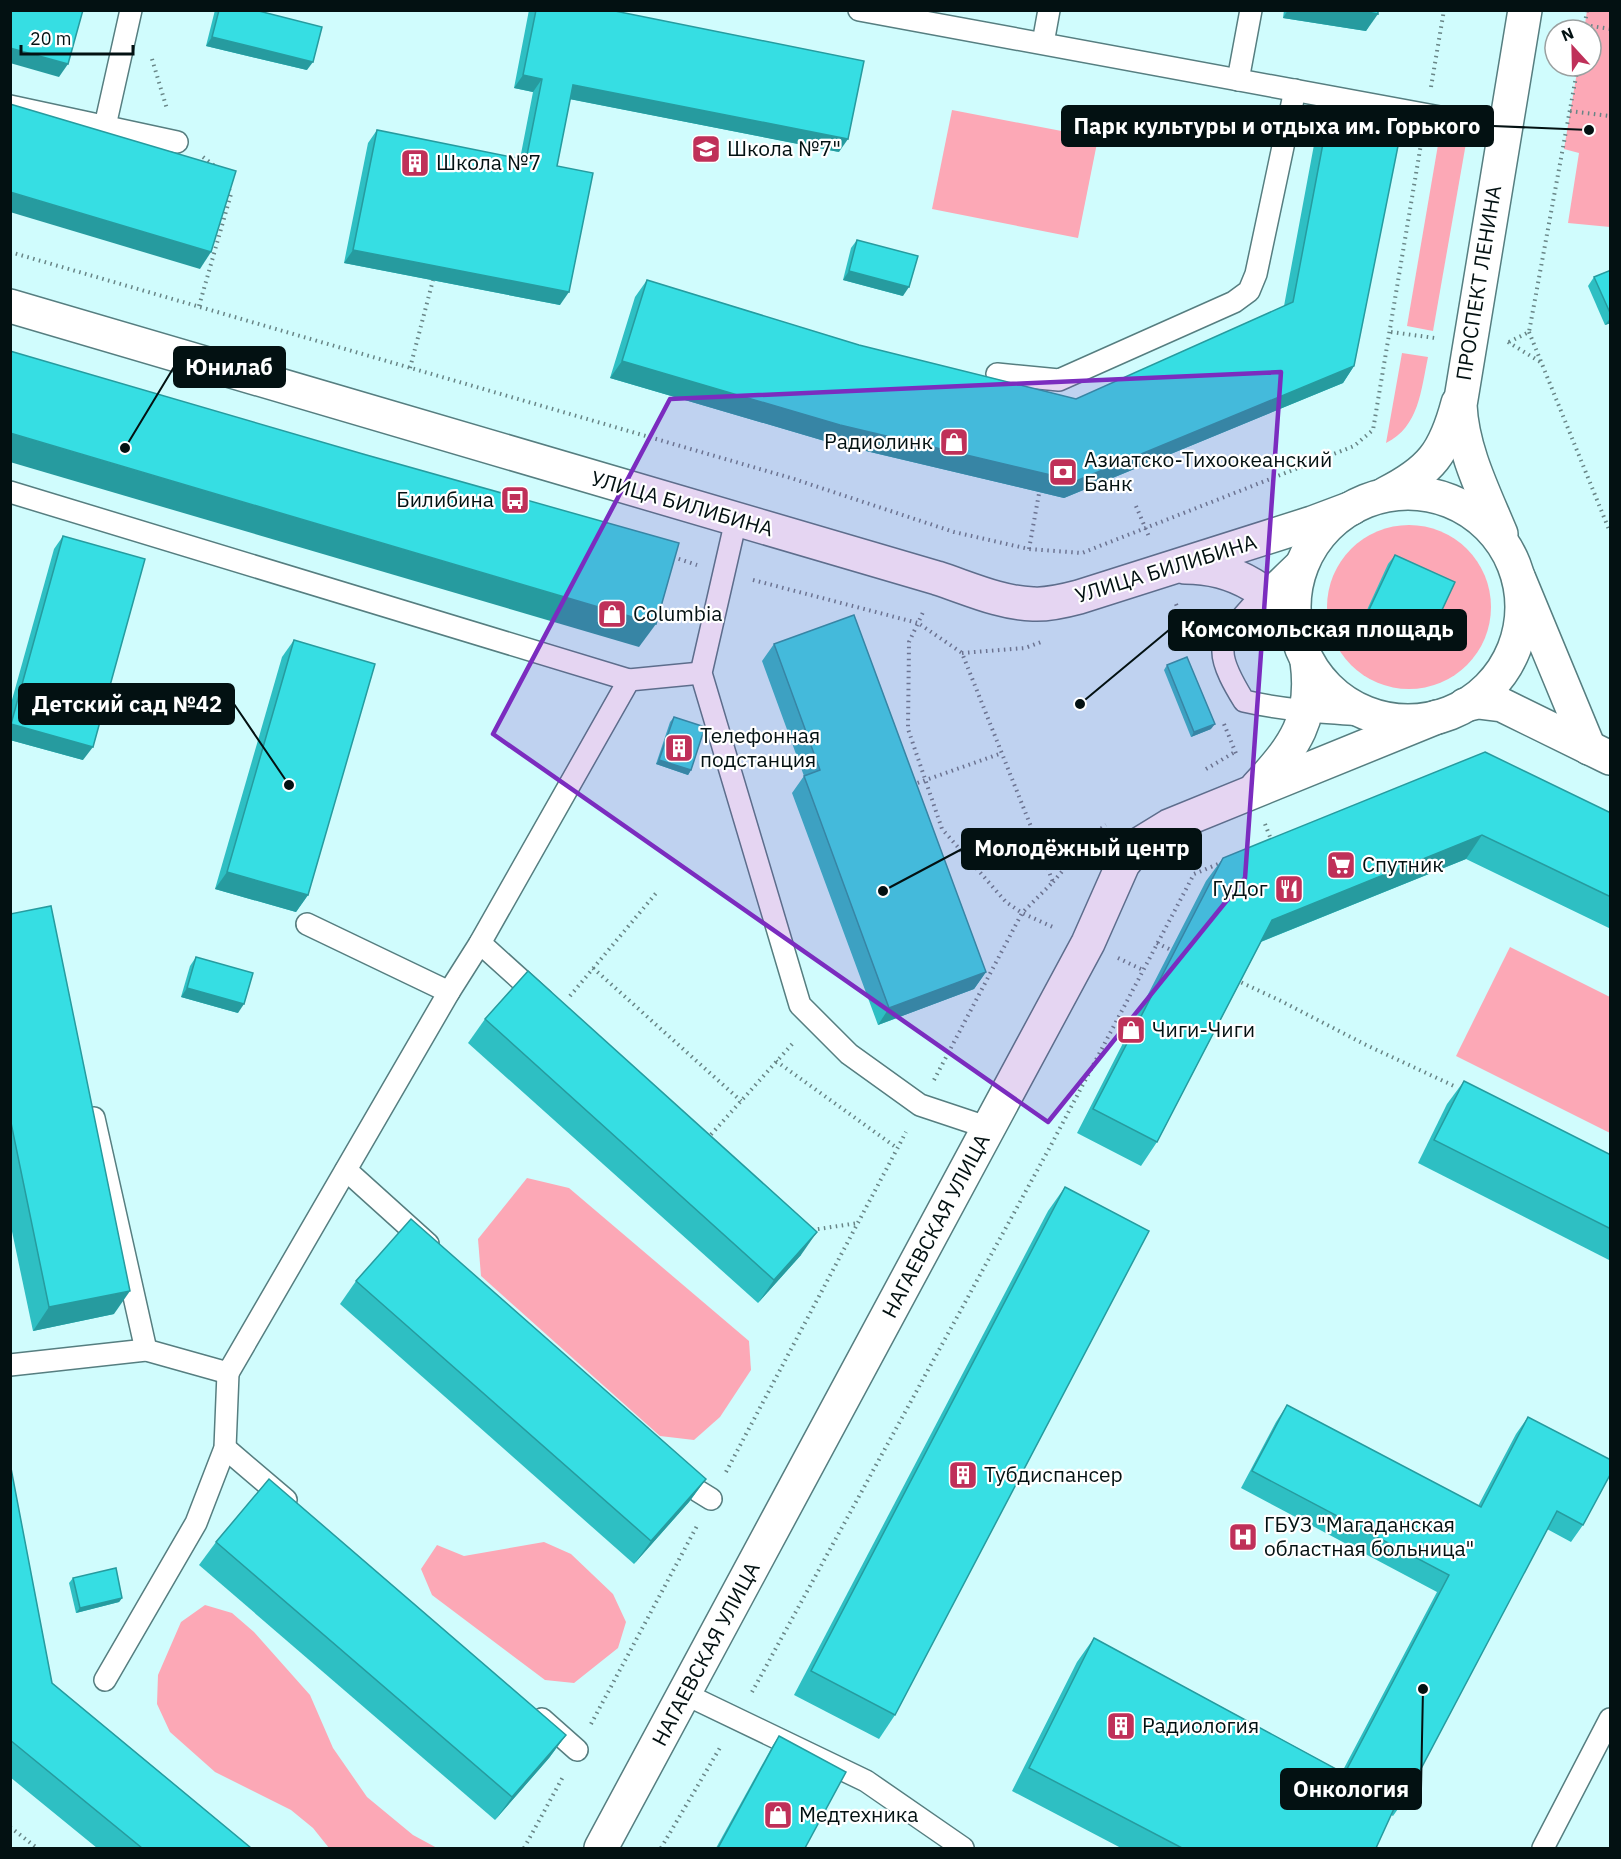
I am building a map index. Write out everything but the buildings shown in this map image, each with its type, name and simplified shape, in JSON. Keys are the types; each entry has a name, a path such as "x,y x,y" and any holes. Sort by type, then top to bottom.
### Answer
{"main road":[{"name":"ПРОСПЕКТ ЛЕНИНА","path":"1525,10 1461,389 1460,415 1467,448 1519,579 1600,753"},
{"name":"УЛИЦА БИЛИБИНА","path":"10,306 999,598 1033,604 1059,602 1079,597 1311,523 1366,502"},
{"path":"1366,502 1417,476 1430,464 1448,435 1461,389"},
{"path":"1366,502 1395,494 1418,493 1454,502 1483,520 1507,549"},
{"name":"НАГАЕВСКАЯ УЛИЦА","path":"601,1848 1088,943 1124,864 1138,845 1168,826 1251,792 1287,754 1299,733 1306,711 1310,676 1295,617 1295,596 1299,574 1310,549 1334,521 1366,502"},
{"path":"1162,570 1181,567 1218,570 1238,576 1266,592 1292,622 1303,648 1326,685 1338,696 1357,708 1378,716 1409,721 1451,711 1478,697 1495,681 1514,651 1518,637 1522,613 1519,579"},
{"path":"1251,792 1478,702 1502,705 1600,753"}],"lane":[{"path":"105,126 132,10"},
{"path":"859,10 902,14 1043,43 1505,129"},
{"path":"1043,43 1049,10"},
{"path":"1238,80 1251,10"},
{"path":"997,374 1059,380 1233,302 1249,291 1256,274 1295,90"},
{"path":"10,106 177,142"},
{"path":"10,492 629,680 701,673"},
{"path":"736,520 701,673 800,1005 849,1054 921,1105 989,1128"},
{"path":"1310,549 1229,632 1223,650 1230,679 1244,701 1306,711 1378,716"},
{"path":"105,1680 196,1523 225,1448 228,1373 449,992 480,943 629,680"},
{"path":"307,924 449,992"},
{"path":"480,943 556,1012"},
{"path":"90,1099 146,1350"},
{"path":"346,1170 443,1258"},
{"path":"10,1365 146,1350 228,1373"},
{"path":"225,1448 297,1509"},
{"path":"663,1459 698,1491 711,1499"},
{"path":"685,1694 866,1781 963,1848"},
{"path":"529,1708 577,1750"},
{"path":"1543,1848 1611,1719"}],"path":[{"path":"10,252 791,478 954,532 1029,549 1082,553 1354,446 1373,430 1444,10"},
{"path":"151,54 177,142 194,150 216,167 222,176"},
{"path":"1576,78 1529,332 1611,532"},
{"path":"1570,111 1611,116"},
{"path":"199,306 231,194 228,184"},
{"path":"410,368 433,279"},
{"path":"1509,342 1529,332"},
{"path":"1029,549 1041,482"},
{"path":"954,532 909,642 908,729 942,829 1006,902 1022,913"},
{"path":"668,556 918,623 962,653 1053,882"},
{"path":"909,786 1002,753"},
{"path":"524,1848 1022,913 1053,882 1096,832"},
{"path":"1263,846 1283,838"},
{"path":"661,1848 738,1718 1050,1147 1194,874 1233,858"},
{"path":"556,1012 657,892"},
{"path":"1157,943 1177,952"},
{"path":"593,968 741,1101"},
{"path":"1226,975 1454,1086"},
{"path":"702,1144 814,1019"},
{"path":"776,1061 897,1148"},
{"path":"811,1230 858,1223"},
{"path":"10,1827 37,1848"}],"highlighted area":[{"path":"1281,372 1245,878 1048,1122 493,734 670,399"}],"shaded area":[{"path":"1587,11 1610,11 1610,227 1568,223 1579,153 1564,149 1576,78 1603,78 1603,18 1586,18"},
{"path":"952,110 1098,138 1078,238 932,209"},
{"path":"1439,139 1466,143 1433,331 1407,326"},
{"path":"1402,353 1428,357 1417,406 1412,417 1397,436 1386,443"},
{"path":"1409,525 1425,526 1440,531 1467,549 1485,576 1490,591 1490,623 1485,638 1467,665 1440,683 1425,688 1409,689 1393,688 1378,683 1351,665 1333,638 1328,623 1327,607 1328,591 1333,576 1351,549 1378,531 1393,526"},
{"path":"1510,947 1610,997 1610,1133 1456,1056"},
{"path":"527,1178 569,1188 749,1341 751,1370 720,1417 694,1440 660,1436 481,1276 478,1239"},
{"path":"544,1542 571,1554 613,1594 626,1622 618,1648 574,1683 545,1680 432,1595 421,1569 437,1545 464,1556"},
{"path":"205,1605 232,1613 254,1632 310,1695 333,1748 367,1797 413,1835 437,1848 329,1848 313,1828 291,1810 215,1772 170,1732 157,1704 158,1675 181,1622"}],"place":[{"name":"Парк культуры и отдыха им. Горького","path":"1589,130"},
{"name":"Школа №7\"","path":"706,149"},
{"name":"Школа №7","path":"415,163"},
{"name":"Радиолинк","path":"954,442"},
{"name":"Юнилаб","path":"125,448"},
{"name":"Азиатско-Тихоокеанский Банк","path":"1063,472"},
{"name":"Билибина","path":"515,500"},
{"name":"Columbia","path":"612,614"},
{"name":"Комсомольская площадь","path":"1080,704"},
{"name":"Телефонная подстанция","path":"679,748"},
{"name":"Детский сад №42","path":"289,785"},
{"name":"Спутник","path":"1341,865"},
{"name":"ГуДог","path":"1289,889"},
{"name":"Молодёжный центр","path":"883,891"},
{"name":"Чиги-Чиги","path":"1131,1030"},
{"name":"Тубдиспансер","path":"963,1475"},
{"name":"ГБУЗ \"Магаданская областная больница\"","path":"1243,1537"},
{"name":"Онкология","path":"1423,1689"},
{"name":"Радиология","path":"1121,1726"},
{"name":"Медтехника","path":"778,1815"}]}
